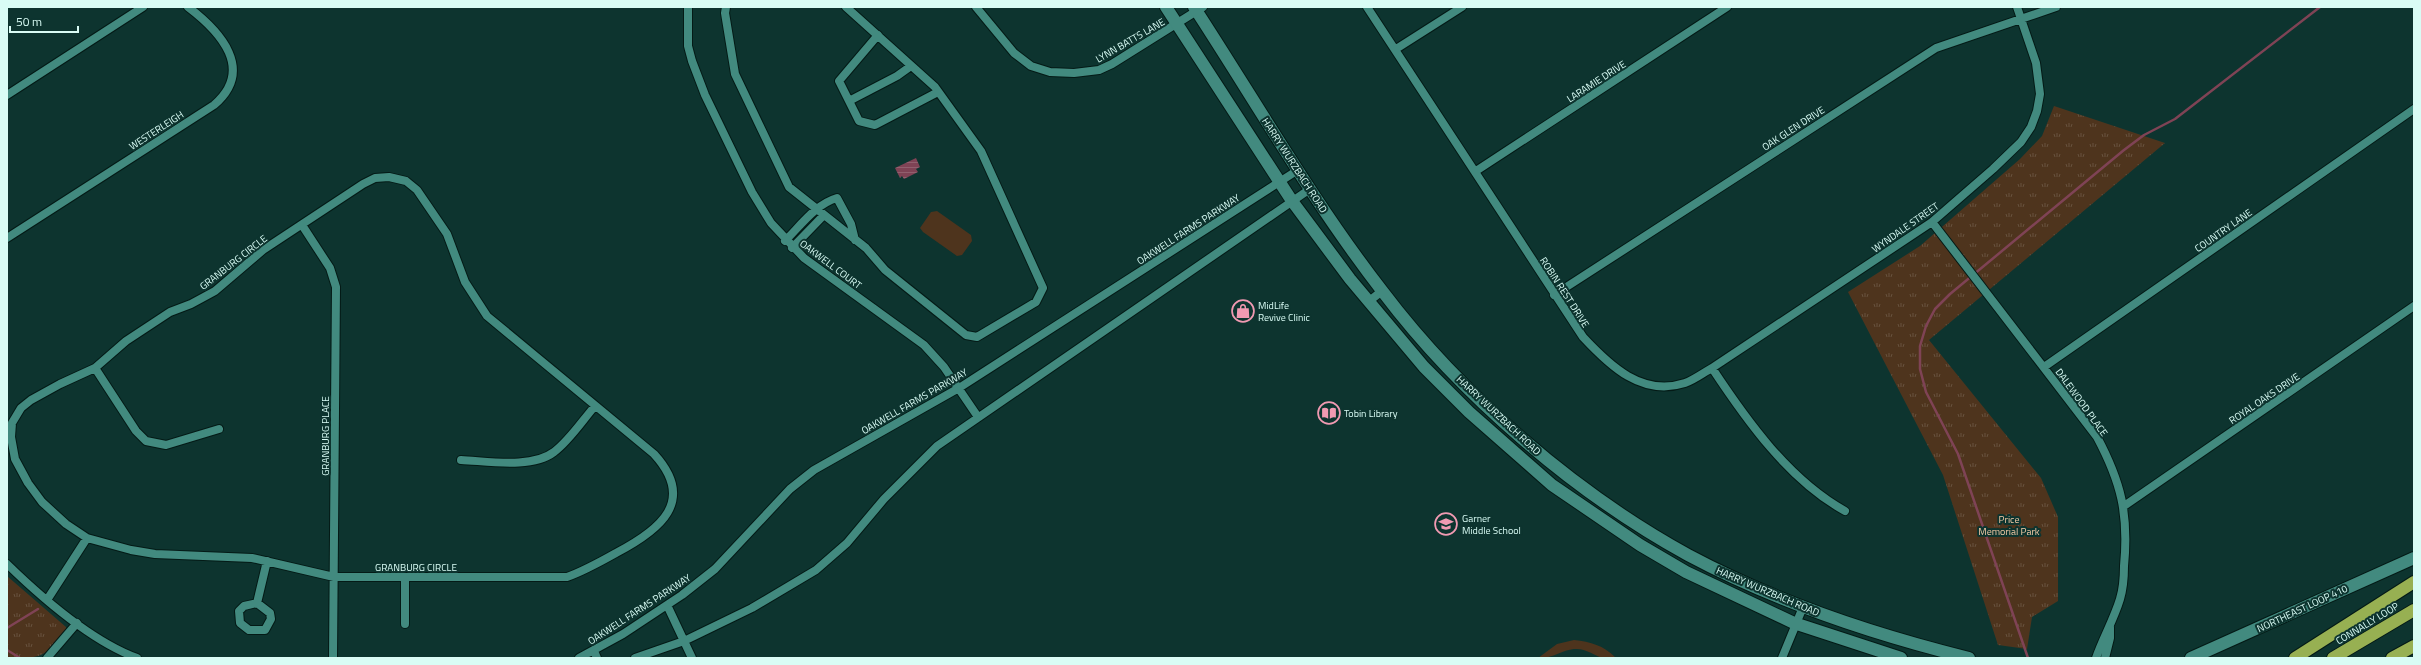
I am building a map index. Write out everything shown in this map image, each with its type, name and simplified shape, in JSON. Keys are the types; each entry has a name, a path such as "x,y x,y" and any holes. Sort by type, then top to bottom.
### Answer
{"highway":[{"path":"2295,658 2414,582"},
{"name":"CONNALLY LOOP","path":"2333,658 2414,610"},
{"path":"2392,658 2414,646"}],"main road":[{"name":"HARRY WURZBACH ROAD","path":"1166,7 1292,201 1368,302 1439,383 1552,485 1640,545 1686,572 1794,623 1888,656 1900,658"},
{"name":"HARRY WURZBACH ROAD","path":"1198,8 1310,189 1382,291 1402,317 1465,385 1531,447 1611,507 1648,531 1723,572 1803,607 1906,642 1969,658"},
{"name":"NORTHEAST LOOP 410","path":"2191,658 2414,558"},
{"path":"2214,658 2229,642"}],"street":[{"path":"7,95 143,7"},
{"name":"WESTERLEIGH","path":"7,238 214,105 228,91 233,78 234,65 232,58 221,40 188,7"},
{"name":"OAKWELL COURT","path":"688,7 688,46 705,95 752,192 771,223 792,248 924,345 944,367 978,417"},
{"path":"726,7 725,13 735,74 789,187 823,216 866,248 885,270 966,335 977,338 982,336 1036,302 1043,288 981,151 938,92 846,7"},
{"name":"LYNN BATTS LANE","path":"976,7 1023,62 1050,72 1099,70 1128,55 1177,24 1198,8"},
{"name":"ROBIN REST DRIVE","path":"1367,7 1476,171 1583,337 1613,368 1632,379 1653,386 1686,383 1712,368"},
{"path":"1396,49 1462,7"},
{"name":"LARAMIE DRIVE","path":"1476,171 1727,7"},
{"name":"WYNDALE STREET","path":"1712,368 1932,222 1993,169 2021,142 2031,127 2037,111 2040,94 2039,78 2032,48 2017,7"},
{"name":"OAK GLEN DRIVE","path":"1554,294 1936,48 2056,7"},
{"path":"878,36 839,81 858,121 875,125 938,92"},
{"path":"849,101 897,76 911,66"},
{"name":"COUNTRY LANE","path":"2044,367 2414,109"},
{"name":"OAKWELL FARMS PARKWAY","path":"579,658 596,654 715,570 790,489 814,470 959,388 1298,170"},
{"name":"GRANBURG CIRCLE","path":"389,177 406,181 418,190 447,234 465,282 483,310 497,325 537,355 595,406 654,454 667,468 672,481 673,496 668,514 659,525 625,549 582,572 567,577 334,577 252,558 155,554 131,550 87,538 54,514 28,483 15,459 10,429 15,416 31,400 60,384 95,368 126,341 157,320 215,291 252,258 363,184 375,178 389,177"},
{"path":"635,658 684,641 752,608 816,570 847,543 914,468 937,446 1310,189"},
{"path":"786,241 816,210 829,201 837,198 851,224 855,240"},
{"path":"792,248 823,216"},
{"name":"DALEWOOD PLACE","path":"1932,222 2096,437 2115,475 2124,506 2127,533 2124,576 2121,597 2096,658"},
{"name":"GRANBURG PLACE","path":"302,225 330,268 336,287 334,658"},
{"path":"1368,302 1382,291"},
{"name":"ROYAL OAKS DRIVE","path":"2124,506 2414,306"},
{"path":"1391,328 1402,317"},
{"path":"95,368 136,431 146,441 166,445 219,429"},
{"path":"1712,368 1734,401 1771,447 1794,471 1831,504 1845,511"},
{"path":"460,460 527,462 541,459 560,446 595,406"},
{"path":"1490,430 1500,418"},
{"path":"1640,545 1648,531"},
{"path":"47,600 87,538"},
{"path":"257,603 267,561"},
{"path":"7,564 47,600 77,623 137,658"},
{"path":"405,578 405,624"},
{"path":"667,605 692,658"},
{"path":"1782,658 1794,623 1803,607"},
{"path":"47,658 77,623"},
{"name":"DALEWOOD PLACE","path":"2105,658 2110,638 2110,626"}],"green space":[{"name":"Price Memorial Park","path":"2054,106 2165,143 1929,340 2041,478 2058,517 2058,601 2032,617 2027,649 1998,645 1943,475 1848,292 1920,246 2020,159 2042,136"},
{"path":"937,211 971,235 972,241 962,255 957,256 923,232 920,228 931,212"},
{"path":"7,576 66,627 66,630 53,646 36,657 7,658"},
{"path":"1574,640 1601,647 1616,658 1603,658 1586,651 1574,649 1549,657 1538,658 1557,644"}],"shaded area":[{"path":"916,158 920,167 916,169 918,172 904,179 902,176 900,178 895,168"}],"waterway":[{"path":"2028,658 1958,454 1926,392 1920,369 1920,346 1926,326 1935,309 1950,294 2124,150 2144,135 2175,119 2320,7"},
{"path":"7,628 38,609"},
{"path":"7,650 20,658"}],"place":[{"name":"MidLife Revive Clinic","path":"1243,311"},
{"name":"Tobin Library","path":"1329,413"},
{"name":"Garner Middle School","path":"1446,524"}]}
